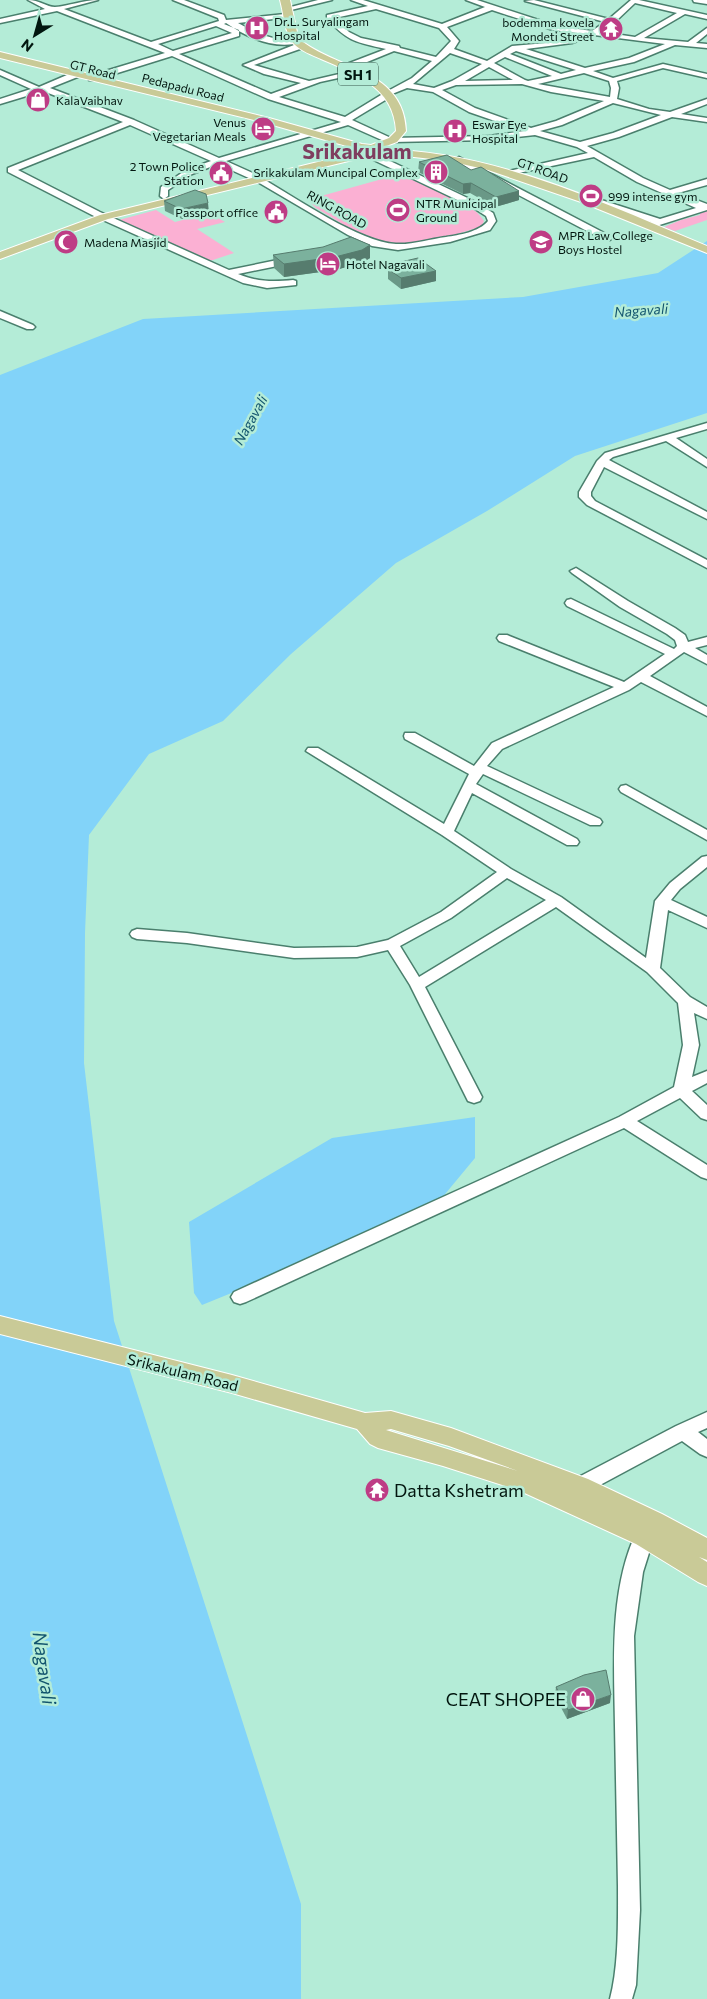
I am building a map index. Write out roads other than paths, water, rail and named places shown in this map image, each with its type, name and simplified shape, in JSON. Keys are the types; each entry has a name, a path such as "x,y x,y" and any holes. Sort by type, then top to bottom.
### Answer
{"main road":[{"name":"SH 1","path":"278,0 285,8 296,39 305,47 346,70"},
{"name":"SH 1","path":"285,8 294,44 379,86 402,121 399,134 390,139"},
{"name":"Pedapadu Road","path":"0,55 309,134"},
{"name":"GT Road","path":"0,59 75,75 364,149"},
{"path":"0,256 100,215 357,156 364,149 390,139"},
{"name":"GT ROAD","path":"364,149 459,160 512,173 657,226 707,250"},
{"path":"0,248 164,196 257,179"},
{"name":"Srikakulam Road","path":"0,1325 193,1376 232,1384 365,1422 378,1437 386,1441 447,1446"},
{"path":"447,1446 526,1464 580,1486 654,1521 707,1550"},
{"path":"447,1446 644,1537 707,1575"}],"street":[{"path":"32,0 151,44 271,98 348,122 390,139 489,138 532,132 559,123 613,100"},
{"path":"0,21 94,0"},
{"path":"92,78 236,34 214,13 177,0"},
{"path":"151,44 223,22 246,21 285,8 328,0"},
{"path":"164,196 164,189 177,178 217,161 348,122 348,119 386,95 409,86 450,50 455,41 442,26 354,0"},
{"path":"470,0 536,23 595,34 674,44 707,46"},
{"path":"435,90 455,83 516,48 570,42 595,34 613,22 635,0 682,13 707,17"},
{"path":"658,0 699,10"},
{"path":"697,0 707,2"},
{"path":"503,10 525,2 613,22"},
{"path":"377,7 330,17 346,34 358,40 396,48 437,60"},
{"path":"442,26 493,7"},
{"path":"636,39 682,13"},
{"path":"223,22 272,43 294,44"},
{"path":"689,44 707,30"},
{"path":"294,44 247,65 309,83"},
{"path":"455,83 524,83 562,77 636,59 674,44"},
{"path":"271,98 346,70 396,48"},
{"path":"516,48 613,80 662,66 707,76"},
{"path":"450,50 488,63 524,83 550,90 613,100 672,116 707,120"},
{"path":"504,54 562,77"},
{"name":"RING ROAD","path":"0,72 131,122 257,179 372,243 398,247 412,246 478,232 487,228 492,221 490,215 475,205 364,149"},
{"path":"0,102 75,75"},
{"path":"613,80 616,88 613,100"},
{"path":"409,86 435,90 472,110 532,132 580,145 640,180 706,208"},
{"path":"580,145 672,116 691,106 707,101"},
{"path":"672,116 707,129"},
{"path":"1,172 11,170 131,122"},
{"path":"512,173 594,154"},
{"path":"459,160 607,238"},
{"path":"11,170 100,215 228,273 256,284 293,283"},
{"path":"669,193 707,182"},
{"path":"657,226 706,208"},
{"path":"346,244 363,238"},
{"path":"228,273 299,258"},
{"path":"0,314 30,327"},
{"path":"707,426 609,455 602,461 585,492 585,497 591,503 707,565"},
{"path":"667,437 705,461"},
{"path":"602,461 707,516"},
{"path":"576,571 624,604 681,638 679,650"},
{"path":"571,603 679,650 707,660"},
{"path":"503,638 625,687"},
{"path":"447,832 478,770 488,754 497,746 625,687 679,650 707,641"},
{"path":"642,677 707,712"},
{"path":"410,736 478,770 595,822"},
{"path":"313,751 447,832 506,872 556,900 652,969 685,1001 707,1014"},
{"path":"470,786 572,842"},
{"path":"626,789 707,836"},
{"path":"652,969 662,900 675,886 707,860"},
{"path":"137,934 188,938 294,953 357,952 392,944 446,915 506,872"},
{"path":"417,985 556,900"},
{"path":"662,900 707,923"},
{"path":"392,944 417,985 474,1097"},
{"path":"681,1090 691,1045 685,1001"},
{"path":"240,1297 625,1120 707,1076"},
{"path":"681,1090 707,1114"},
{"path":"625,1120 707,1173"},
{"path":"580,1486 707,1419"},
{"path":"682,1431 707,1449"},
{"path":"621,1999 625,1985 629,1910 624,1636 633,1572 644,1537"}],"water":[{"name":"Nagavali","path":"707,241 707,413 575,456 487,511 396,563 291,654 223,721 149,754 89,835 85,933 84,1063 114,1321 301,1904 301,1999 0,1999 0,375 143,319 523,297 658,273"},
{"path":"475,1117 475,1158 441,1199 358,1235 271,1277 202,1305 194,1293 189,1222 332,1138"}],"place":[{"name":"Dr.L. Suryalingam Hospital","path":"257,28"},
{"name":"bodemma kovela Mondeti Street","path":"611,29"},
{"name":"KalaVaibhav","path":"38,100"},
{"name":"Venus Vegetarian Meals","path":"263,129"},
{"name":"Eswar Eye Hospital","path":"455,131"},
{"name":"Srikakulam Muncipal Complex","path":"436,172"},
{"name":"2 Town Police Station","path":"221,173"},
{"name":"999 intense gym","path":"591,196"},
{"name":"NTR Municipal Ground","path":"398,210"},
{"name":"Passport office","path":"276,212"},
{"name":"Madena Masjid","path":"66,242"},
{"name":"MPR Law College Boys Hostel","path":"541,242"},
{"name":"Hotel Nagavali","path":"328,264"},
{"name":"Datta Kshetram","path":"377,1490"},
{"name":"CEAT SHOPEE","path":"583,1699"}],"district":[{"name":"Srikakulam","path":"357,150"}]}
